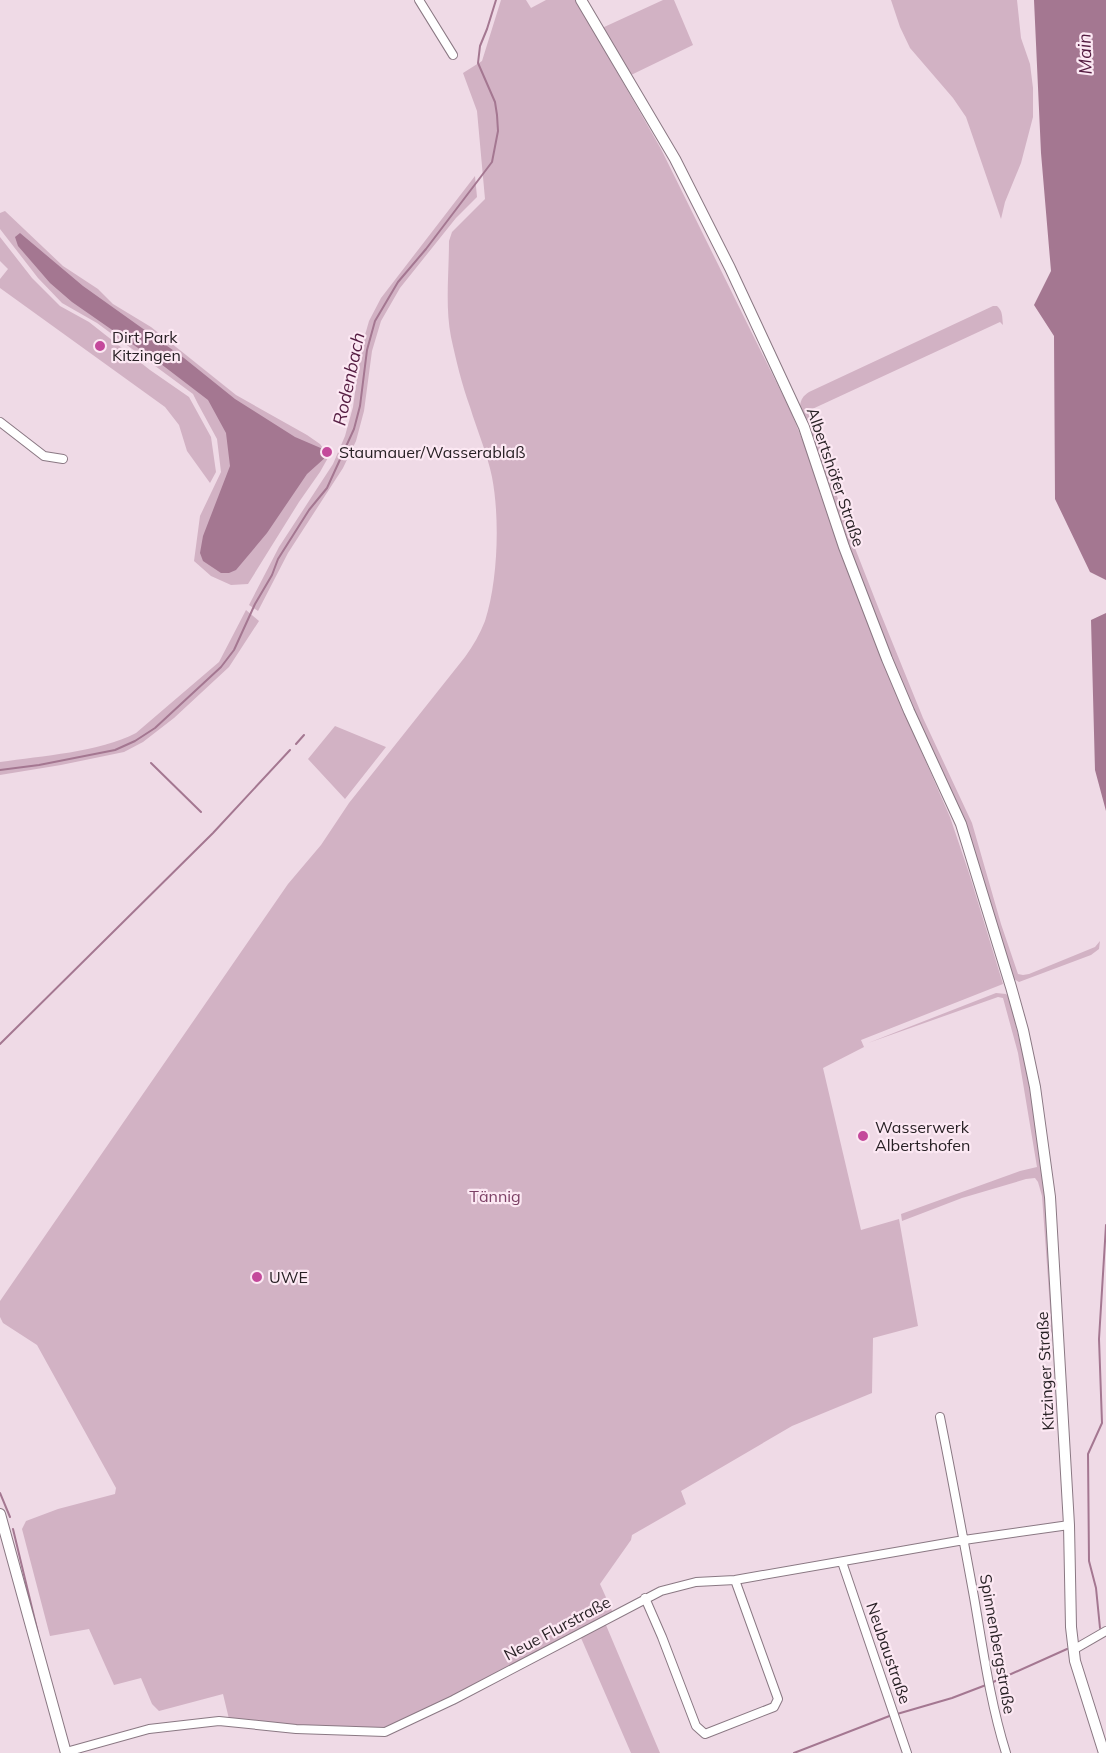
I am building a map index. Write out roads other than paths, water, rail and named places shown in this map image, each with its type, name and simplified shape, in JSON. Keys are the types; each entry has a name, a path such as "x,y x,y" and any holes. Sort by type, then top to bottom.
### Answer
{"street":[{"path":"419,0 453,55"},
{"name":"Albertshöfer Straße","path":"581,0 670,149 792,399 813,453 844,547 883,648 960,824 1011,987"},
{"path":"0,422 44,456 63,459"},
{"name":"Kitzinger Straße","path":"1011,987 1035,1087 1050,1197 1069,1525 1073,1650 1104,1753"},
{"name":"Spinnenbergstraße","path":"940,1417 990,1692 1006,1753"},
{"path":"0,1514 66,1753"},
{"name":"Neue Flurstraße","path":"66,1753 149,1729 219,1721 296,1729 385,1731 453,1700 661,1591 696,1582 735,1580 964,1540 1069,1525"},
{"name":"Neubaustraße","path":"843,1562 907,1753"},
{"path":"645,1598 696,1726 705,1734 774,1707 778,1698 735,1580"},
{"path":"1073,1650 1106,1631"}],"water":[{"name":"Main","path":"1034,0 1106,0 1106,580 1090,572 1055,499 1054,336 1034,305 1051,271 1041,153"},
{"path":"20,233 83,286 184,358 235,399 295,437 323,449 327,456 307,474 267,533 236,570 221,573 203,561 200,553 203,536 230,466 226,433 208,400 72,302 50,283 18,246 15,237"},
{"path":"1106,613 1106,811 1095,770 1091,620"}],"waterway":[{"name":"Rodenbach","path":"0,770 115,750 135,741 155,728 221,667 234,650 278,559 309,510 327,488 354,429 360,406 367,350 375,321 398,282 492,162 498,131 497,115 495,102 478,63 480,46 496,0"},
{"path":"296,744 304,735"},
{"path":"0,1044 213,833 290,750"},
{"path":"151,763 201,812"},
{"path":"1100,1628 1096,1588 1089,1561 1088,1454 1102,1423 1099,1339 1106,1225"},
{"path":"0,1493 10,1517"},
{"path":"13,1529 38,1633"},
{"path":"991,1683 1067,1649"},
{"path":"897,1714 952,1698 986,1685"},
{"path":"794,1753 892,1715"}],"place":[{"name":"Dirt Park Kitzingen","path":"100,346"},
{"name":"Staumauer/Wasserablaß","path":"327,452"},
{"name":"Wasserwerk Albertshofen","path":"863,1136"},
{"name":"UWE","path":"257,1277"}],"park label":[{"name":"Tännig","path":"495,1196"}]}
